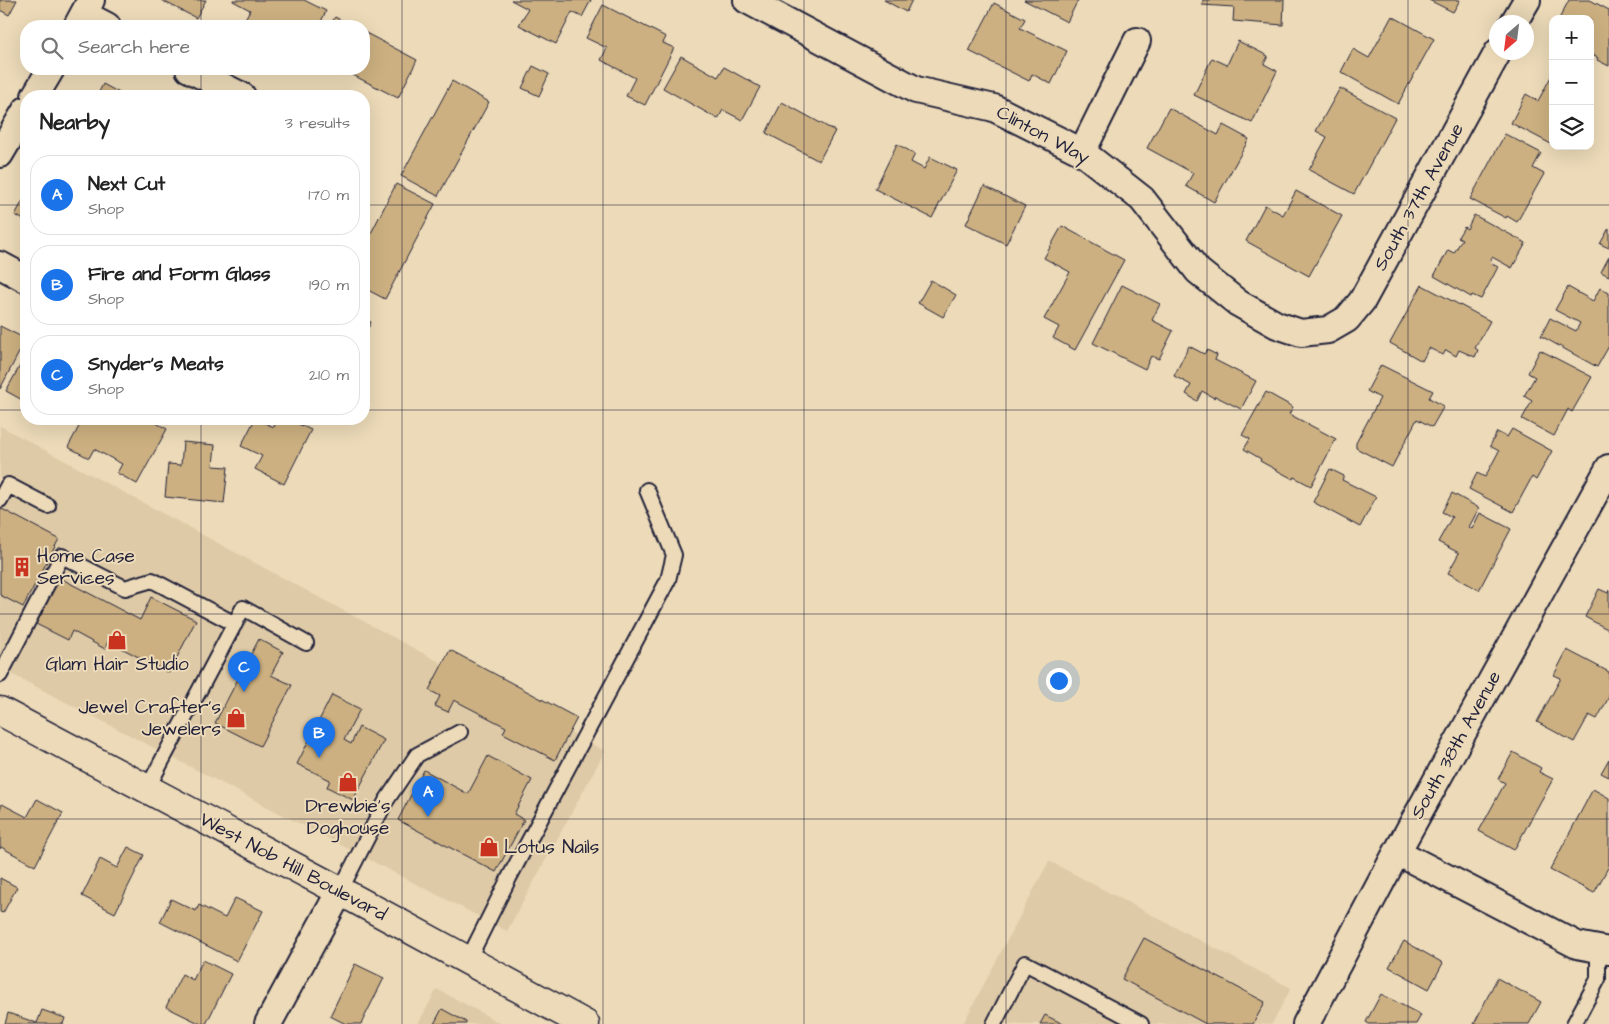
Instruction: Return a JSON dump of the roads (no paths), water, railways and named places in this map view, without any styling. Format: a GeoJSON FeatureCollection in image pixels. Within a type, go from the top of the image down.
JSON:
{"type":"FeatureCollection","features":[{"type":"Feature","properties":{"kind":"main road","name":"West Nob Hill Boulevard"},"geometry":{"type":"LineString","coordinates":[[0,711],[340,891],[585,1024]]}},
{"type":"Feature","properties":{"kind":"street","name":"Clinton Way"},"geometry":{"type":"LineString","coordinates":[[747,0],[916,90],[994,108],[1082,152],[1142,199],[1198,271],[1238,303],[1277,325],[1301,333],[1328,330]]}},
{"type":"Feature","properties":{"kind":"street"},"geometry":{"type":"LineString","coordinates":[[1518,15],[1527,0]]}},
{"type":"Feature","properties":{"kind":"street"},"geometry":{"type":"LineString","coordinates":[[84,13],[96,20]]}},
{"type":"Feature","properties":{"kind":"street"},"geometry":{"type":"LineString","coordinates":[[1082,152],[1137,41]]}},
{"type":"Feature","properties":{"kind":"street","name":"South 37th Avenue"},"geometry":{"type":"LineString","coordinates":[[1328,330],[1347,319],[1362,301],[1494,60]]}},
{"type":"Feature","properties":{"kind":"street"},"geometry":{"type":"LineString","coordinates":[[39,90],[47,75]]}},
{"type":"Feature","properties":{"kind":"street"},"geometry":{"type":"LineString","coordinates":[[201,75],[230,90]]}},
{"type":"Feature","properties":{"kind":"street"},"geometry":{"type":"LineString","coordinates":[[0,154],[20,120]]}},
{"type":"Feature","properties":{"kind":"street"},"geometry":{"type":"LineString","coordinates":[[0,265],[20,276]]}},
{"type":"Feature","properties":{"kind":"street","name":"South 38th Avenue"},"geometry":{"type":"LineString","coordinates":[[1306,1024],[1397,852],[1609,468]]}},
{"type":"Feature","properties":{"kind":"street"},"geometry":{"type":"LineString","coordinates":[[1397,852],[1577,945],[1603,950]]}},
{"type":"Feature","properties":{"kind":"street"},"geometry":{"type":"LineString","coordinates":[[268,1024],[340,891]]}},
{"type":"Feature","properties":{"kind":"lane"},"geometry":{"type":"LineString","coordinates":[[0,500],[8,485],[48,506]]}},
{"type":"Feature","properties":{"kind":"lane"},"geometry":{"type":"LineString","coordinates":[[468,960],[509,878],[668,580],[674,555],[647,490]]}},
{"type":"Feature","properties":{"kind":"lane"},"geometry":{"type":"LineString","coordinates":[[0,675],[62,556],[125,588],[152,580],[234,624]]}},
{"type":"Feature","properties":{"kind":"lane"},"geometry":{"type":"LineString","coordinates":[[147,789],[243,608],[306,643]]}},
{"type":"Feature","properties":{"kind":"lane"},"geometry":{"type":"LineString","coordinates":[[340,891],[386,801],[417,755],[460,732]]}},
{"type":"Feature","properties":{"kind":"lane"},"geometry":{"type":"LineString","coordinates":[[1574,1024],[1598,979],[1603,950]]}},
{"type":"Feature","properties":{"kind":"lane"},"geometry":{"type":"LineString","coordinates":[[994,1024],[1025,963],[1141,1024]]}},
{"type":"Feature","properties":{"kind":"place","name":"Home Case Services"},"geometry":{"type":"Point","coordinates":[22,567]}},
{"type":"Feature","properties":{"kind":"place","name":"Glam Hair Studio"},"geometry":{"type":"Point","coordinates":[117,640]}},
{"type":"Feature","properties":{"kind":"place","name":"Snyder's Meats"},"geometry":{"type":"Point","coordinates":[244,692]}},
{"type":"Feature","properties":{"kind":"place","name":"Jewel Crafter's Jewelers"},"geometry":{"type":"Point","coordinates":[236,718]}},
{"type":"Feature","properties":{"kind":"place","name":"Fire and Form Glass"},"geometry":{"type":"Point","coordinates":[319,758]}},
{"type":"Feature","properties":{"kind":"place","name":"Drewbie's Doghouse"},"geometry":{"type":"Point","coordinates":[348,782]}},
{"type":"Feature","properties":{"kind":"place","name":"Next Cut"},"geometry":{"type":"Point","coordinates":[428,817]}},
{"type":"Feature","properties":{"kind":"place","name":"Lotus Nails"},"geometry":{"type":"Point","coordinates":[489,847]}}]}
